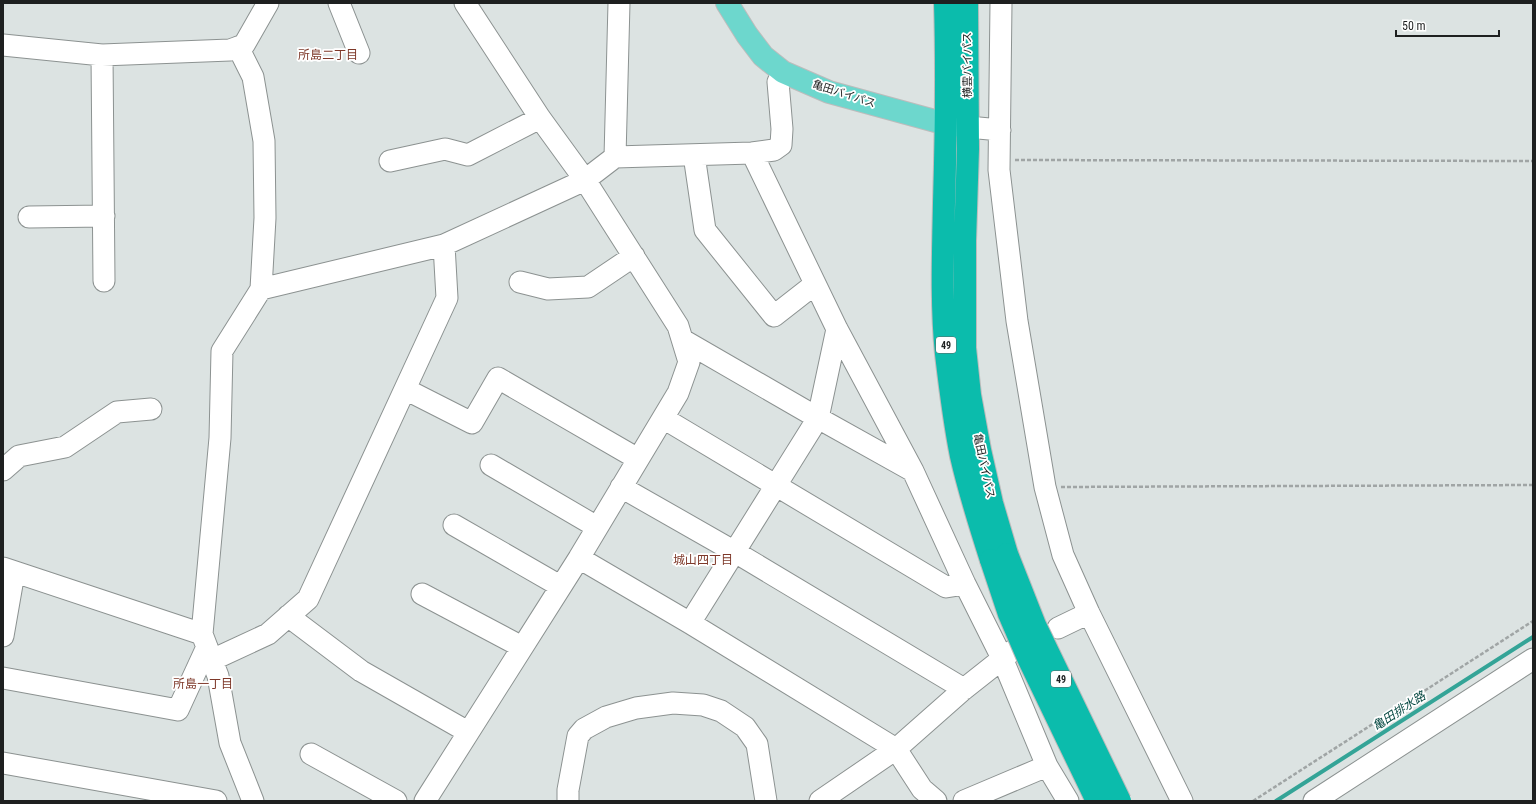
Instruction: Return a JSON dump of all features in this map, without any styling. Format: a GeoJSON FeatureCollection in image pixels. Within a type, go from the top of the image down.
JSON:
{"type":"FeatureCollection","features":[{"type":"Feature","properties":{"kind":"highway","name":"横雲バイパス"},"geometry":{"type":"LineString","coordinates":[[944,3],[946,124]]}},
{"type":"Feature","properties":{"kind":"highway","name":"横雲バイパス"},"geometry":{"type":"LineString","coordinates":[[967,3],[968,127]]}},
{"type":"Feature","properties":{"kind":"highway","name":"亀田バイパス"},"geometry":{"type":"LineString","coordinates":[[946,124],[944,300],[948,366],[961,456],[976,513],[1035,624],[1120,801]]}},
{"type":"Feature","properties":{"kind":"highway","name":"亀田バイパス"},"geometry":{"type":"LineString","coordinates":[[968,127],[965,241],[965,348],[970,395],[992,503],[999,557],[1009,614],[1097,801]]}},
{"type":"Feature","properties":{"kind":"main road","name":"亀田バイパス"},"geometry":{"type":"LineString","coordinates":[[727,3],[747,35],[763,56],[783,72],[829,92],[946,124],[968,127]]}},
{"type":"Feature","properties":{"kind":"street"},"geometry":{"type":"LineString","coordinates":[[339,3],[359,53]]}},
{"type":"Feature","properties":{"kind":"street"},"geometry":{"type":"LineString","coordinates":[[425,801],[598,527],[678,393],[689,362],[678,326],[585,180],[540,118],[465,3]]}},
{"type":"Feature","properties":{"kind":"street"},"geometry":{"type":"LineString","coordinates":[[615,157],[619,3]]}},
{"type":"Feature","properties":{"kind":"street"},"geometry":{"type":"LineString","coordinates":[[1001,3],[999,170],[1016,321],[1044,487],[1064,555],[1089,613],[1182,801]]}},
{"type":"Feature","properties":{"kind":"street"},"geometry":{"type":"LineString","coordinates":[[3,45],[102,55],[230,50],[244,45],[272,4]]}},
{"type":"Feature","properties":{"kind":"street"},"geometry":{"type":"LineString","coordinates":[[3,678],[178,710],[207,647],[220,438],[222,351],[261,289],[265,218],[264,141],[253,77],[238,47]]}},
{"type":"Feature","properties":{"kind":"street"},"geometry":{"type":"LineString","coordinates":[[102,55],[104,281]]}},
{"type":"Feature","properties":{"kind":"street"},"geometry":{"type":"LineString","coordinates":[[261,289],[444,245],[585,180],[615,157],[774,150],[781,145],[782,129],[778,82],[783,72]]}},
{"type":"Feature","properties":{"kind":"street"},"geometry":{"type":"LineString","coordinates":[[390,162],[445,149],[468,155],[540,118]]}},
{"type":"Feature","properties":{"kind":"street"},"geometry":{"type":"LineString","coordinates":[[968,127],[1000,130]]}},
{"type":"Feature","properties":{"kind":"street"},"geometry":{"type":"LineString","coordinates":[[752,152],[837,329],[913,471],[965,584],[1007,655],[1046,766],[1054,801]]}},
{"type":"Feature","properties":{"kind":"street"},"geometry":{"type":"LineString","coordinates":[[694,154],[705,230],[774,316],[815,284]]}},
{"type":"Feature","properties":{"kind":"street"},"geometry":{"type":"LineString","coordinates":[[29,217],[104,216]]}},
{"type":"Feature","properties":{"kind":"street"},"geometry":{"type":"LineString","coordinates":[[3,636],[8,570],[207,647],[268,634],[308,599],[448,298],[444,245]]}},
{"type":"Feature","properties":{"kind":"street"},"geometry":{"type":"LineString","coordinates":[[520,282],[548,289],[588,287],[634,256]]}},
{"type":"Feature","properties":{"kind":"street"},"geometry":{"type":"LineString","coordinates":[[690,624],[818,418],[837,329]]}},
{"type":"Feature","properties":{"kind":"street"},"geometry":{"type":"LineString","coordinates":[[683,340],[913,471]]}},
{"type":"Feature","properties":{"kind":"street"},"geometry":{"type":"LineString","coordinates":[[405,389],[472,423],[498,378],[638,458]]}},
{"type":"Feature","properties":{"kind":"street"},"geometry":{"type":"LineString","coordinates":[[3,470],[19,456],[65,447],[117,412],[151,409]]}},
{"type":"Feature","properties":{"kind":"street"},"geometry":{"type":"LineString","coordinates":[[663,418],[946,587],[965,584]]}},
{"type":"Feature","properties":{"kind":"street"},"geometry":{"type":"LineString","coordinates":[[491,465],[598,527]]}},
{"type":"Feature","properties":{"kind":"street"},"geometry":{"type":"LineString","coordinates":[[621,487],[735,552],[964,690]]}},
{"type":"Feature","properties":{"kind":"street"},"geometry":{"type":"LineString","coordinates":[[454,525],[560,586]]}},
{"type":"Feature","properties":{"kind":"street"},"geometry":{"type":"LineString","coordinates":[[579,558],[896,749],[922,789],[936,801]]}},
{"type":"Feature","properties":{"kind":"street"},"geometry":{"type":"LineString","coordinates":[[422,594],[522,646]]}},
{"type":"Feature","properties":{"kind":"street"},"geometry":{"type":"LineString","coordinates":[[1058,628],[1089,613]]}},
{"type":"Feature","properties":{"kind":"street"},"geometry":{"type":"LineString","coordinates":[[288,616],[361,671],[468,732]]}},
{"type":"Feature","properties":{"kind":"street"},"geometry":{"type":"LineString","coordinates":[[207,647],[218,676],[230,743],[253,801]]}},
{"type":"Feature","properties":{"kind":"street"},"geometry":{"type":"LineString","coordinates":[[820,801],[896,749],[1007,655]]}},
{"type":"Feature","properties":{"kind":"street"},"geometry":{"type":"LineString","coordinates":[[1314,801],[1533,659]]}},
{"type":"Feature","properties":{"kind":"street"},"geometry":{"type":"LineString","coordinates":[[568,801],[568,790],[578,736],[584,729],[606,717],[636,708],[673,703],[703,704],[721,711],[745,727],[757,744],[766,801]]}},
{"type":"Feature","properties":{"kind":"street"},"geometry":{"type":"LineString","coordinates":[[311,754],[396,801]]}},
{"type":"Feature","properties":{"kind":"street"},"geometry":{"type":"LineString","coordinates":[[3,763],[216,801]]}},
{"type":"Feature","properties":{"kind":"street"},"geometry":{"type":"LineString","coordinates":[[964,801],[1046,766]]}},
{"type":"Feature","properties":{"kind":"street"},"geometry":{"type":"LineString","coordinates":[[1046,766],[1068,801]]}},
{"type":"Feature","properties":{"kind":"path"},"geometry":{"type":"LineString","coordinates":[[999,170],[1015,159],[1533,161]]}},
{"type":"Feature","properties":{"kind":"path"},"geometry":{"type":"LineString","coordinates":[[1044,487],[1533,485]]}},
{"type":"Feature","properties":{"kind":"path"},"geometry":{"type":"LineString","coordinates":[[1253,801],[1533,621]]}},
{"type":"Feature","properties":{"kind":"waterway","name":"亀田排水路"},"geometry":{"type":"LineString","coordinates":[[1276,801],[1533,637]]}},
{"type":"Feature","properties":{"kind":"district","name":"所島二丁目"},"geometry":{"type":"Point","coordinates":[328,55]}},
{"type":"Feature","properties":{"kind":"district","name":"城山四丁目"},"geometry":{"type":"Point","coordinates":[703,560]}},
{"type":"Feature","properties":{"kind":"district","name":"所島一丁目"},"geometry":{"type":"Point","coordinates":[203,684]}}]}
